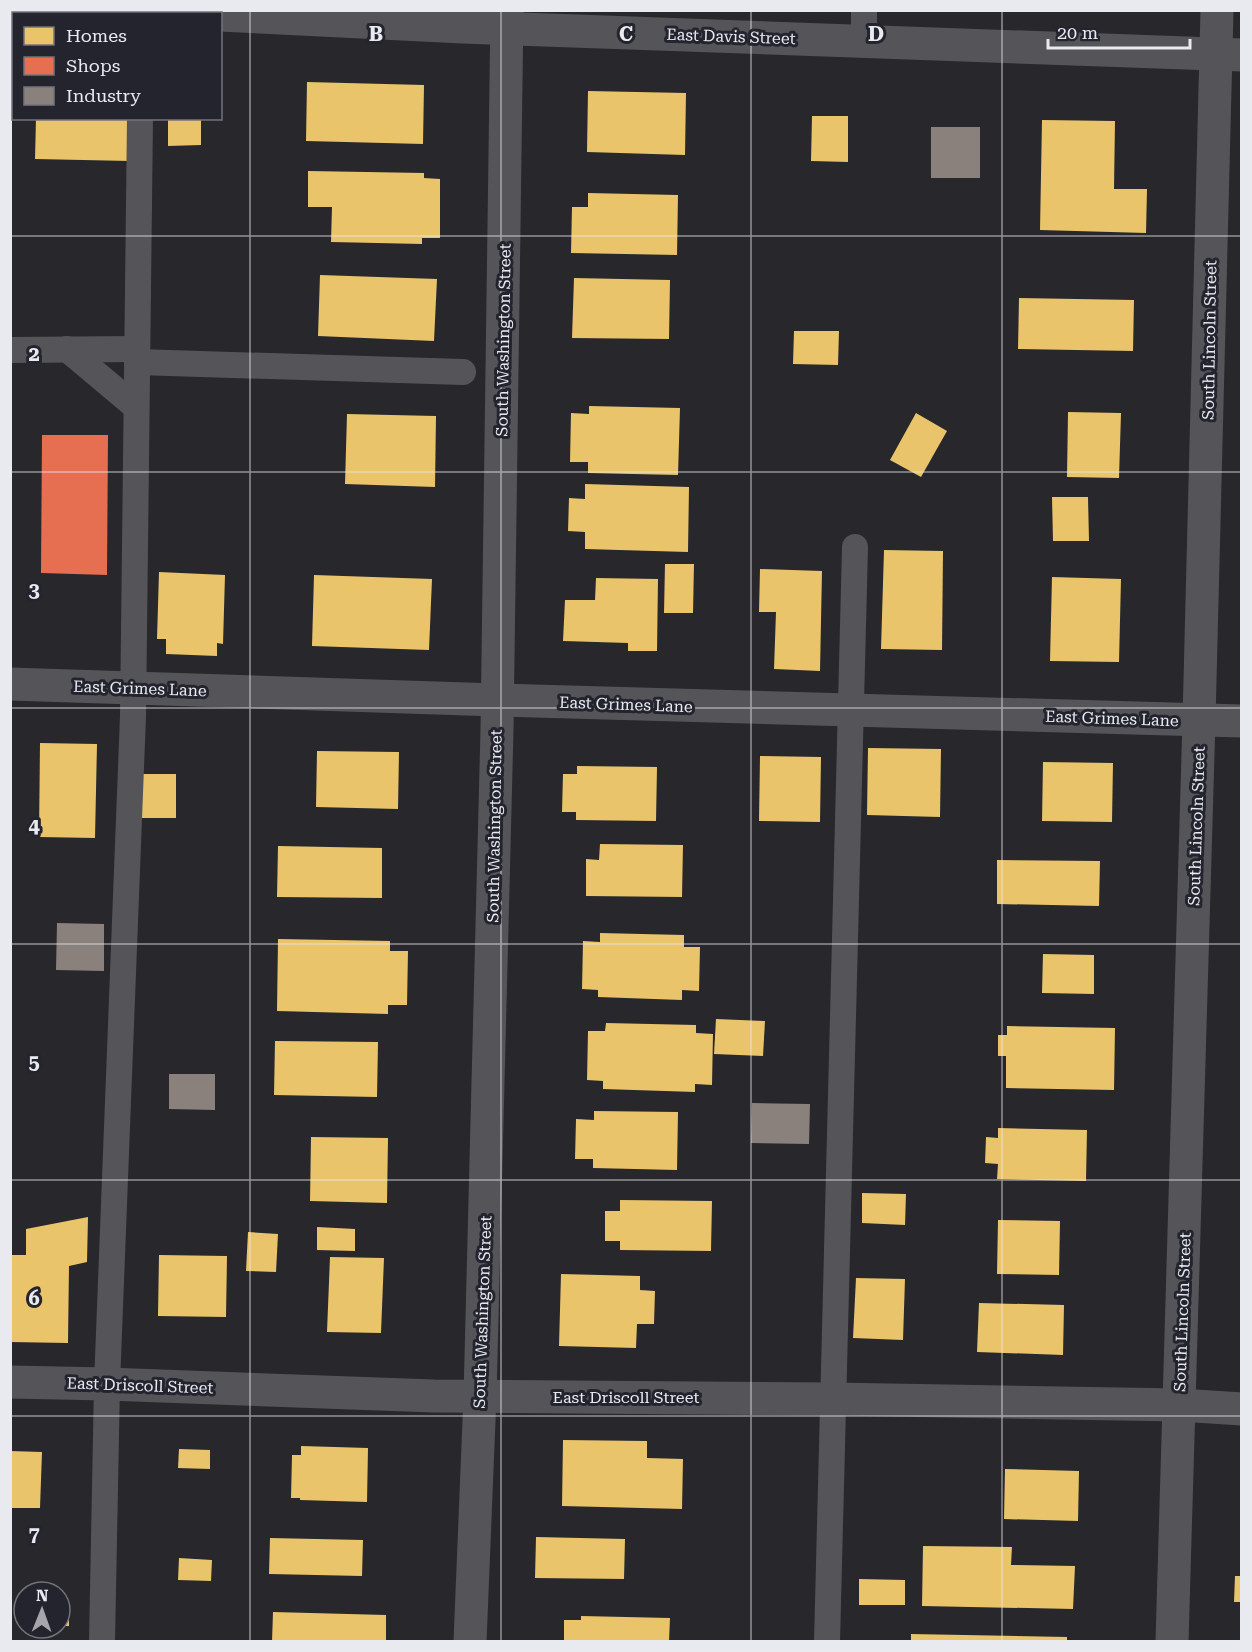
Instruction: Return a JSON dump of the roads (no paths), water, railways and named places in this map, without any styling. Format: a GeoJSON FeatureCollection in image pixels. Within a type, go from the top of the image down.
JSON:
{"type":"FeatureCollection","features":[{"type":"Feature","properties":{"kind":"street"},"geometry":{"type":"LineString","coordinates":[[102,10],[141,12]]}},
{"type":"Feature","properties":{"kind":"street","name":"South Lincoln Street"},"geometry":{"type":"LineString","coordinates":[[1172,1641],[1199,720],[1229,55],[1217,10]]}},
{"type":"Feature","properties":{"kind":"street","name":"East Davis Street"},"geometry":{"type":"LineString","coordinates":[[222,15],[864,26],[1229,55]]}},
{"type":"Feature","properties":{"kind":"street","name":"South Washington Street"},"geometry":{"type":"LineString","coordinates":[[470,1641],[480,1396],[497,700],[507,20]]}},
{"type":"Feature","properties":{"kind":"street","name":"East Grimes Lane"},"geometry":{"type":"LineString","coordinates":[[10,684],[1242,721]]}},
{"type":"Feature","properties":{"kind":"street","name":"East Driscoll Street"},"geometry":{"type":"LineString","coordinates":[[10,1382],[480,1396],[833,1399],[1242,1409]]}},
{"type":"Feature","properties":{"kind":"lane"},"geometry":{"type":"LineString","coordinates":[[102,1641],[108,1384],[133,716],[140,120]]}},
{"type":"Feature","properties":{"kind":"lane"},"geometry":{"type":"LineString","coordinates":[[67,349],[136,407]]}},
{"type":"Feature","properties":{"kind":"lane"},"geometry":{"type":"LineString","coordinates":[[10,350],[67,349],[137,355],[463,372]]}},
{"type":"Feature","properties":{"kind":"lane"},"geometry":{"type":"LineString","coordinates":[[827,1641],[855,548]]}}]}
